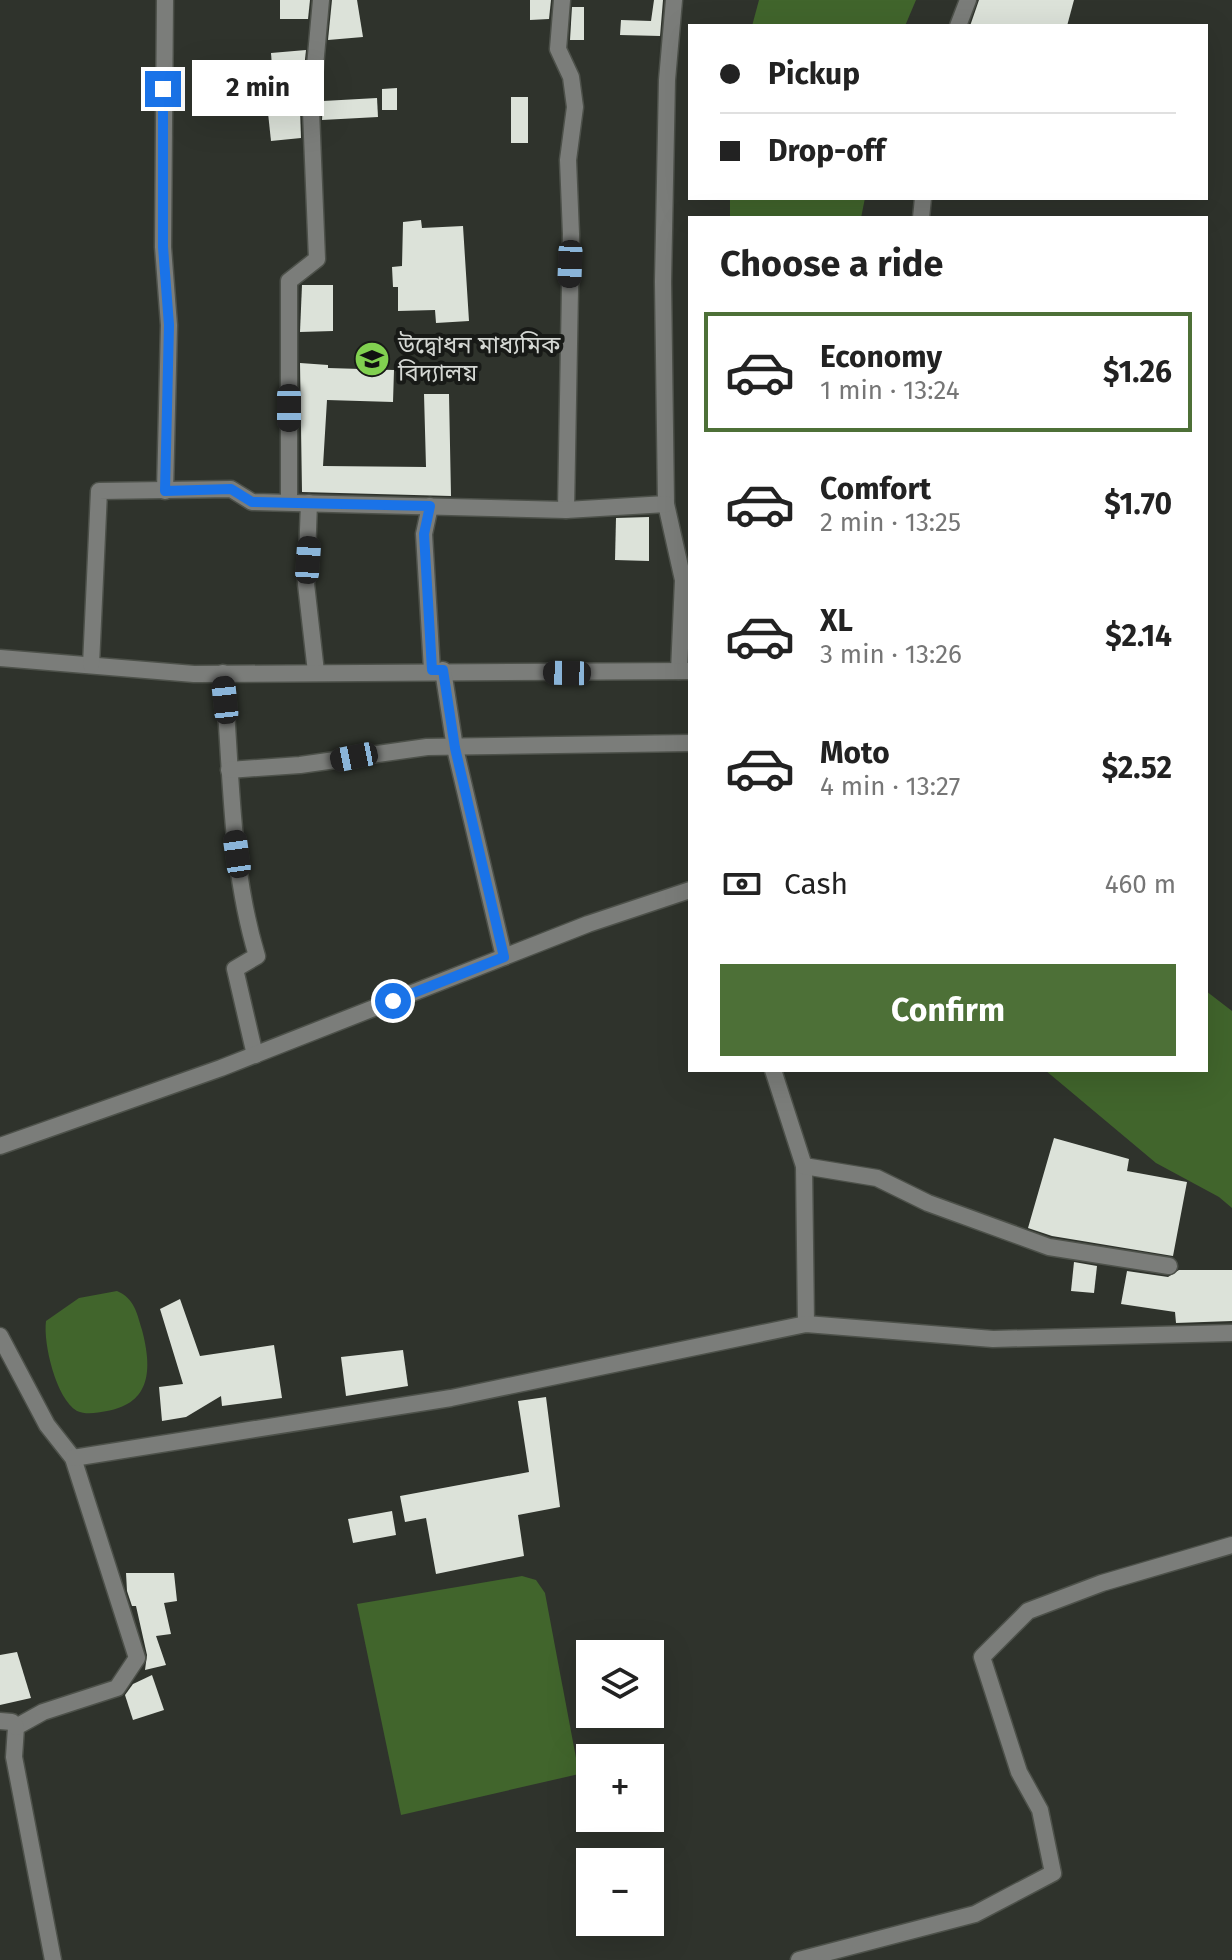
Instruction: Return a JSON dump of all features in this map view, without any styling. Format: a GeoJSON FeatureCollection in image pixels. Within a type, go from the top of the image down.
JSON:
{"type":"FeatureCollection","features":[{"type":"Feature","properties":{"kind":"street"},"geometry":{"type":"LineString","coordinates":[[165,0],[163,247],[169,325],[165,491]]}},
{"type":"Feature","properties":{"kind":"street"},"geometry":{"type":"LineString","coordinates":[[289,502],[289,281],[317,259],[311,111],[321,0]]}},
{"type":"Feature","properties":{"kind":"street"},"geometry":{"type":"LineString","coordinates":[[562,0],[558,49],[571,77],[575,107],[568,160],[571,234],[566,510]]}},
{"type":"Feature","properties":{"kind":"street"},"geometry":{"type":"LineString","coordinates":[[0,658],[194,674],[437,670],[684,671],[683,580],[666,504],[663,282],[667,80],[674,0]]}},
{"type":"Feature","properties":{"kind":"street"},"geometry":{"type":"LineString","coordinates":[[959,24],[968,0]]}},
{"type":"Feature","properties":{"kind":"street"},"geometry":{"type":"LineString","coordinates":[[91,665],[99,491],[231,489],[252,502],[566,510],[666,504]]}},
{"type":"Feature","properties":{"kind":"street"},"geometry":{"type":"LineString","coordinates":[[309,503],[306,584],[316,672]]}},
{"type":"Feature","properties":{"kind":"street"},"geometry":{"type":"LineString","coordinates":[[430,506],[424,534],[437,670],[504,957]]}},
{"type":"Feature","properties":{"kind":"street"},"geometry":{"type":"LineString","coordinates":[[223,673],[238,860],[257,956],[235,969],[255,1055]]}},
{"type":"Feature","properties":{"kind":"street"},"geometry":{"type":"LineString","coordinates":[[229,770],[312,763],[414,748],[688,743]]}},
{"type":"Feature","properties":{"kind":"street"},"geometry":{"type":"LineString","coordinates":[[0,1146],[255,1055],[504,957],[688,891]]}},
{"type":"Feature","properties":{"kind":"street"},"geometry":{"type":"LineString","coordinates":[[774,1072],[804,1166],[806,1324]]}},
{"type":"Feature","properties":{"kind":"street"},"geometry":{"type":"LineString","coordinates":[[804,1166],[877,1178],[928,1203],[1049,1247],[1169,1266]]}},
{"type":"Feature","properties":{"kind":"street"},"geometry":{"type":"LineString","coordinates":[[73,1458],[451,1398],[806,1324],[993,1339],[1232,1333]]}},
{"type":"Feature","properties":{"kind":"street"},"geometry":{"type":"LineString","coordinates":[[0,1336],[47,1425],[73,1458],[137,1658],[117,1688],[43,1712],[16,1727]]}},
{"type":"Feature","properties":{"kind":"street"},"geometry":{"type":"LineString","coordinates":[[799,1960],[975,1914],[1053,1873],[1040,1810],[1019,1772],[982,1657],[1028,1611],[1102,1583],[1232,1545]]}},
{"type":"Feature","properties":{"kind":"street"},"geometry":{"type":"LineString","coordinates":[[0,1721],[12,1722],[16,1727],[14,1757],[53,1960]]}},
{"type":"Feature","properties":{"kind":"shaded area"},"geometry":{"type":"Polygon","coordinates":[[[759,0],[916,0],[906,24],[753,24],[759,0]]]}},
{"type":"Feature","properties":{"kind":"shaded area"},"geometry":{"type":"Polygon","coordinates":[[[730,200],[865,200],[861,216],[730,216],[730,200]]]}},
{"type":"Feature","properties":{"kind":"shaded area"},"geometry":{"type":"Polygon","coordinates":[[[1208,993],[1232,1011],[1232,1208],[1219,1197],[1156,1163],[1047,1072],[1208,1072],[1208,993]]]}},
{"type":"Feature","properties":{"kind":"shaded area"},"geometry":{"type":"Polygon","coordinates":[[[117,1291],[131,1302],[138,1318],[147,1358],[145,1382],[133,1400],[122,1407],[95,1413],[80,1412],[63,1395],[52,1370],[46,1321],[79,1298],[117,1291]]]}},
{"type":"Feature","properties":{"kind":"shaded area"},"geometry":{"type":"Polygon","coordinates":[[[522,1576],[536,1580],[545,1593],[576,1758],[576,1775],[401,1815],[357,1604],[522,1576]]]}},
{"type":"Feature","properties":{"kind":"building"},"geometry":{"type":"Polygon","coordinates":[[[280,0],[310,0],[308,19],[280,19],[280,0]]]}},
{"type":"Feature","properties":{"kind":"building"},"geometry":{"type":"Polygon","coordinates":[[[332,0],[357,0],[363,37],[328,40],[332,0]]]}},
{"type":"Feature","properties":{"kind":"building"},"geometry":{"type":"Polygon","coordinates":[[[530,0],[551,0],[549,19],[530,20],[530,0]]]}},
{"type":"Feature","properties":{"kind":"building"},"geometry":{"type":"Polygon","coordinates":[[[654,0],[663,0],[660,36],[620,35],[621,20],[651,21],[654,0]]]}},
{"type":"Feature","properties":{"kind":"building"},"geometry":{"type":"Polygon","coordinates":[[[979,0],[1074,0],[1068,24],[971,24],[979,0]]]}},
{"type":"Feature","properties":{"kind":"building"},"geometry":{"type":"Polygon","coordinates":[[[572,7],[584,7],[584,40],[570,40],[572,7]]]}},
{"type":"Feature","properties":{"kind":"building"},"geometry":{"type":"Polygon","coordinates":[[[306,50],[303,78],[273,80],[271,53],[306,50]]]}},
{"type":"Feature","properties":{"kind":"building"},"geometry":{"type":"Polygon","coordinates":[[[397,88],[397,110],[382,110],[382,89],[397,88]]]}},
{"type":"Feature","properties":{"kind":"building"},"geometry":{"type":"Polygon","coordinates":[[[511,97],[528,97],[528,143],[511,143],[511,97]]]}},
{"type":"Feature","properties":{"kind":"building"},"geometry":{"type":"Polygon","coordinates":[[[377,98],[378,117],[322,120],[323,101],[377,98]]]}},
{"type":"Feature","properties":{"kind":"building"},"geometry":{"type":"Polygon","coordinates":[[[300,110],[301,138],[271,141],[268,113],[300,110]]]}},
{"type":"Feature","properties":{"kind":"building"},"geometry":{"type":"Polygon","coordinates":[[[421,220],[422,228],[463,226],[469,321],[436,323],[435,310],[398,311],[398,287],[393,287],[392,267],[402,266],[403,222],[421,220]]]}},
{"type":"Feature","properties":{"kind":"building"},"geometry":{"type":"Polygon","coordinates":[[[302,285],[333,285],[333,331],[300,332],[302,285]]]}},
{"type":"Feature","properties":{"kind":"building"},"geometry":{"type":"Polygon","coordinates":[[[300,363],[328,365],[328,368],[394,370],[393,402],[327,400],[323,466],[426,467],[424,394],[449,394],[451,496],[302,492],[300,363]]]}},
{"type":"Feature","properties":{"kind":"building"},"geometry":{"type":"Polygon","coordinates":[[[649,517],[649,561],[615,560],[616,518],[649,517]]]}},
{"type":"Feature","properties":{"kind":"building"},"geometry":{"type":"Polygon","coordinates":[[[1054,1138],[1129,1159],[1127,1171],[1187,1182],[1173,1256],[1052,1236],[1028,1228],[1054,1138]]]}},
{"type":"Feature","properties":{"kind":"building"},"geometry":{"type":"Polygon","coordinates":[[[1074,1262],[1097,1266],[1094,1293],[1071,1291],[1074,1262]]]}},
{"type":"Feature","properties":{"kind":"building"},"geometry":{"type":"Polygon","coordinates":[[[1179,1270],[1232,1270],[1232,1321],[1176,1323],[1175,1312],[1121,1304],[1127,1271],[1168,1277],[1179,1270]]]}},
{"type":"Feature","properties":{"kind":"building"},"geometry":{"type":"Polygon","coordinates":[[[180,1299],[200,1356],[274,1345],[282,1398],[222,1406],[221,1396],[186,1417],[162,1421],[159,1387],[183,1384],[160,1309],[180,1299]]]}},
{"type":"Feature","properties":{"kind":"building"},"geometry":{"type":"Polygon","coordinates":[[[403,1350],[408,1386],[346,1396],[341,1357],[403,1350]]]}},
{"type":"Feature","properties":{"kind":"building"},"geometry":{"type":"Polygon","coordinates":[[[546,1397],[560,1507],[518,1515],[524,1556],[436,1574],[426,1518],[405,1522],[400,1496],[529,1472],[518,1401],[546,1397]]]}},
{"type":"Feature","properties":{"kind":"building"},"geometry":{"type":"Polygon","coordinates":[[[392,1511],[396,1535],[353,1543],[348,1519],[392,1511]]]}},
{"type":"Feature","properties":{"kind":"building"},"geometry":{"type":"Polygon","coordinates":[[[126,1573],[174,1573],[177,1601],[164,1603],[171,1634],[156,1636],[166,1665],[145,1670],[147,1655],[136,1606],[132,1606],[127,1591],[126,1573]]]}},
{"type":"Feature","properties":{"kind":"building"},"geometry":{"type":"Polygon","coordinates":[[[17,1652],[31,1698],[0,1705],[0,1655],[17,1652]]]}},
{"type":"Feature","properties":{"kind":"building"},"geometry":{"type":"Polygon","coordinates":[[[152,1675],[164,1710],[133,1720],[125,1695],[133,1684],[152,1675]]]}},
{"type":"Feature","properties":{"kind":"place","name":"উদ্বোধন মাধ্যমিক বিদ্যালয়"},"geometry":{"type":"Point","coordinates":[372,359]}},
{"type":"Feature","properties":{"kind":"route"},"geometry":{"type":"LineString","coordinates":[[163,89],[163,247],[169,325],[165,491],[231,489],[252,502],[430,506],[424,534],[432,670],[443,670],[455,748],[504,957],[393,1001]]}}]}
